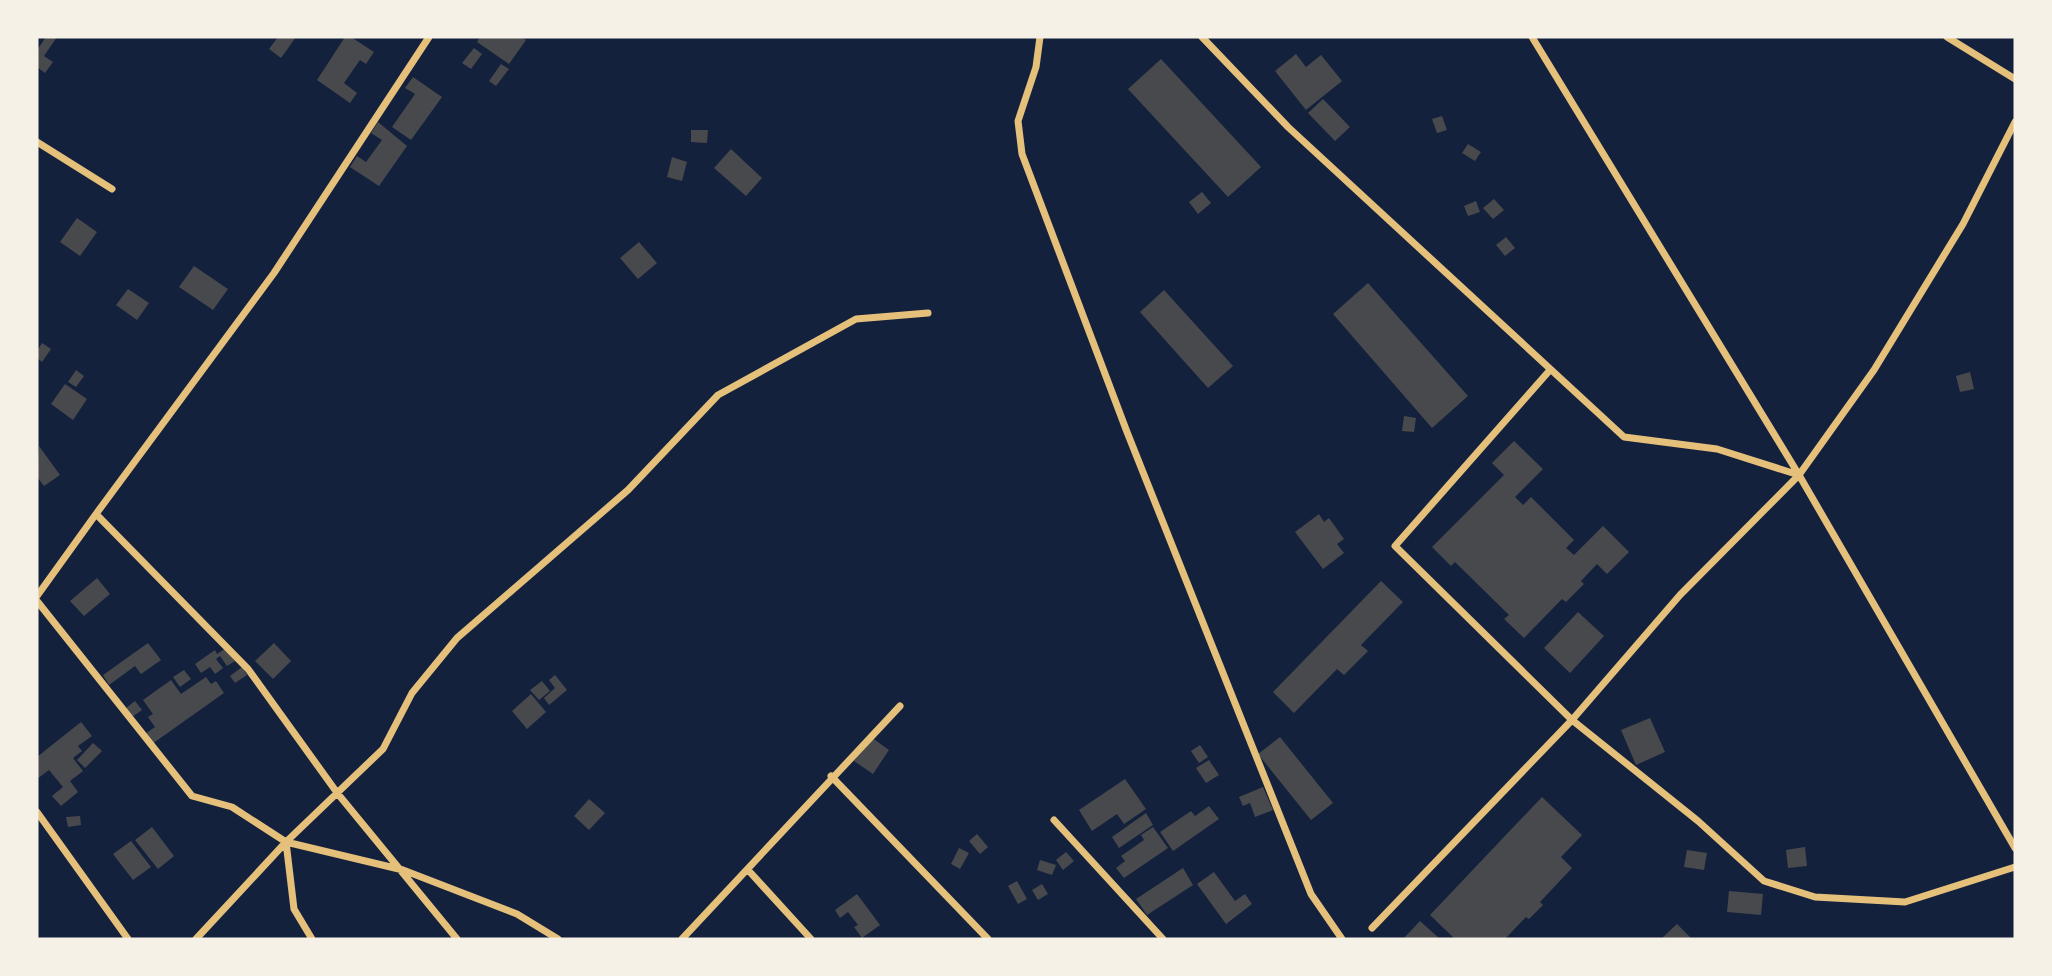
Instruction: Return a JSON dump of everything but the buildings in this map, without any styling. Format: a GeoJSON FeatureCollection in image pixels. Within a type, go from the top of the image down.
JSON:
{"type":"FeatureCollection","features":[{"type":"Feature","properties":{"kind":"street"},"geometry":{"type":"LineString","coordinates":[[429,37],[274,272],[96,514],[37,599],[192,796],[232,807],[286,842],[403,870],[517,914],[558,939]]}},
{"type":"Feature","properties":{"kind":"street"},"geometry":{"type":"LineString","coordinates":[[1040,37],[1037,67],[1018,121],[1022,154],[1127,432],[1306,881],[1342,939]]}},
{"type":"Feature","properties":{"kind":"street"},"geometry":{"type":"LineString","coordinates":[[1202,37],[1288,127],[1624,437],[1717,449],[1799,475]]}},
{"type":"Feature","properties":{"kind":"street"},"geometry":{"type":"LineString","coordinates":[[1532,37],[1663,246],[2015,848]]}},
{"type":"Feature","properties":{"kind":"street"},"geometry":{"type":"LineString","coordinates":[[1947,37],[2015,79]]}},
{"type":"Feature","properties":{"kind":"street"},"geometry":{"type":"LineString","coordinates":[[1372,928],[1572,720],[1680,596],[1799,475],[1874,370],[1964,224],[2015,122]]}},
{"type":"Feature","properties":{"kind":"street"},"geometry":{"type":"LineString","coordinates":[[37,142],[112,189]]}},
{"type":"Feature","properties":{"kind":"street"},"geometry":{"type":"LineString","coordinates":[[196,939],[286,842],[383,749],[412,692],[457,638],[628,490],[718,395],[856,319],[928,313]]}},
{"type":"Feature","properties":{"kind":"street"},"geometry":{"type":"LineString","coordinates":[[1550,370],[1395,546],[1572,720],[1698,821],[1764,881],[1815,897],[1905,902],[2015,867]]}},
{"type":"Feature","properties":{"kind":"street"},"geometry":{"type":"LineString","coordinates":[[96,514],[248,668],[338,794],[457,939]]}},
{"type":"Feature","properties":{"kind":"street"},"geometry":{"type":"LineString","coordinates":[[682,939],[749,870],[831,776],[900,706]]}},
{"type":"Feature","properties":{"kind":"street"},"geometry":{"type":"LineString","coordinates":[[831,776],[988,939]]}},
{"type":"Feature","properties":{"kind":"street"},"geometry":{"type":"LineString","coordinates":[[37,812],[128,939]]}},
{"type":"Feature","properties":{"kind":"street"},"geometry":{"type":"LineString","coordinates":[[1054,820],[1163,939]]}},
{"type":"Feature","properties":{"kind":"street"},"geometry":{"type":"LineString","coordinates":[[286,842],[294,909],[312,939]]}},
{"type":"Feature","properties":{"kind":"street"},"geometry":{"type":"LineString","coordinates":[[749,870],[811,939]]}}]}
